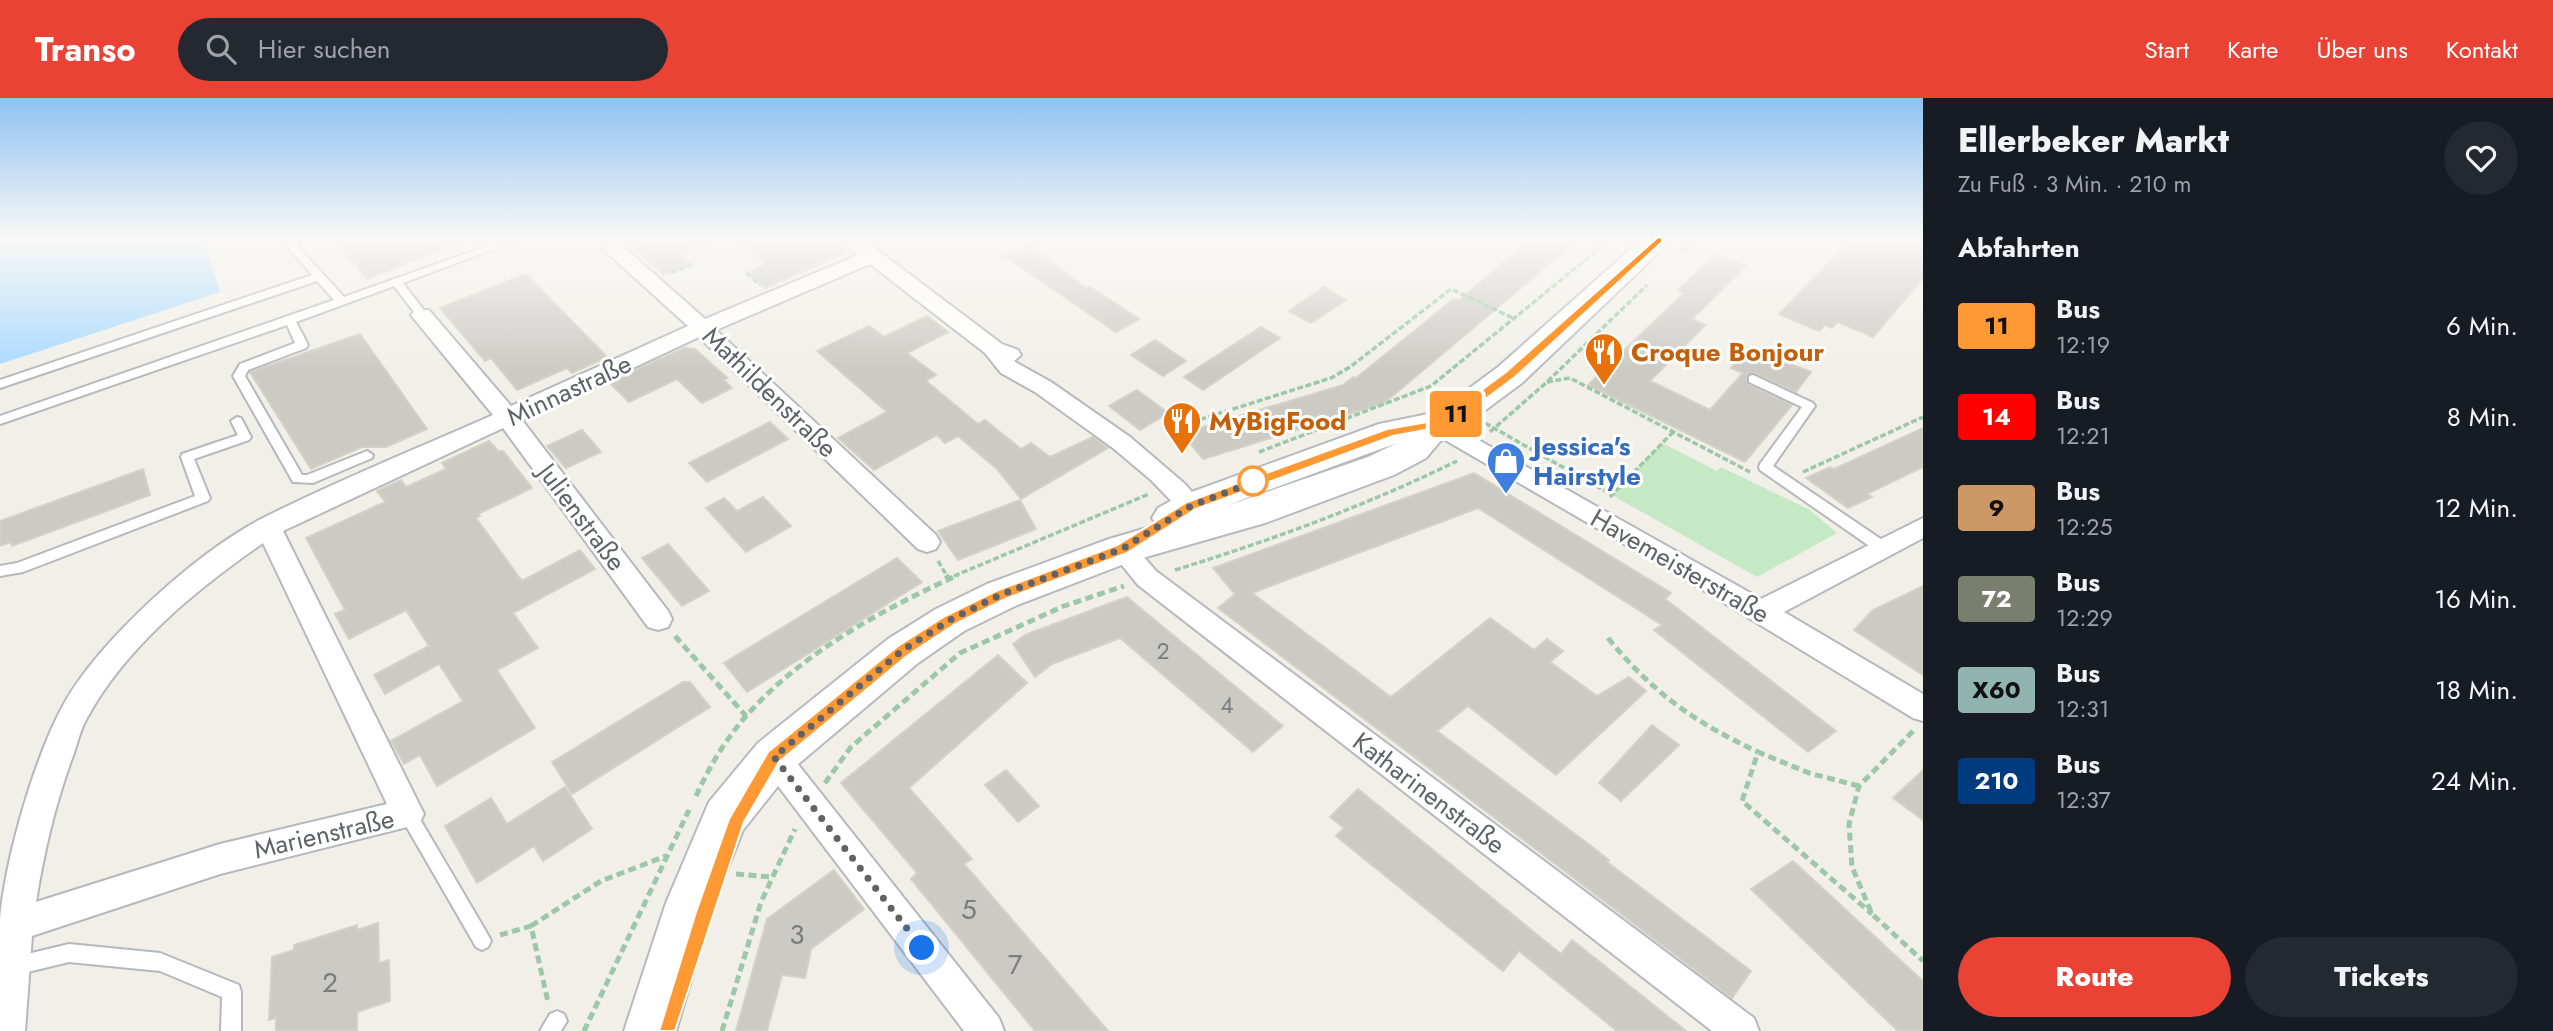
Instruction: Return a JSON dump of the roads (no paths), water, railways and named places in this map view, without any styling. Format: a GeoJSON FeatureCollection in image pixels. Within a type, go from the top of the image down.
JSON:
{"type":"FeatureCollection","features":[{"type":"Feature","properties":{"kind":"main road"},"geometry":{"type":"LineString","coordinates":[[650,1031],[690,903],[725,817],[774,757],[903,650],[950,620],[1000,595],[1122,549],[1252,513],[1381,466],[1413,449],[1450,417],[1510,375],[1610,284]]}},
{"type":"Feature","properties":{"kind":"main road"},"geometry":{"type":"LineString","coordinates":[[1122,549],[1191,506],[1391,432],[1450,417]]}},
{"type":"Feature","properties":{"kind":"main road"},"geometry":{"type":"LineString","coordinates":[[669,1031],[737,819],[774,757]]}},
{"type":"Feature","properties":{"kind":"street","name":"Mathildenstraße"},"geometry":{"type":"LineString","coordinates":[[653,284],[926,542]]}},
{"type":"Feature","properties":{"kind":"street","name":"Minnastraße"},"geometry":{"type":"LineString","coordinates":[[7,1031],[15,925],[36,819],[49,774],[78,706],[121,649],[176,594],[221,558],[268,527],[702,328],[807,284]]}},
{"type":"Feature","properties":{"kind":"street"},"geometry":{"type":"LineString","coordinates":[[908,284],[994,349],[1000,362],[1018,376],[1040,385],[1173,484],[1191,506]]}},
{"type":"Feature","properties":{"kind":"street","name":"Julienstraße"},"geometry":{"type":"LineString","coordinates":[[422,315],[508,418],[659,619]]}},
{"type":"Feature","properties":{"kind":"street","name":"Havemeisterstraße"},"geometry":{"type":"LineString","coordinates":[[1450,417],[1592,514],[1761,612],[1919,719]]}},
{"type":"Feature","properties":{"kind":"street","name":"Marienstraße"},"geometry":{"type":"LineString","coordinates":[[15,925],[220,859],[408,814],[268,527]]}},
{"type":"Feature","properties":{"kind":"street"},"geometry":{"type":"LineString","coordinates":[[1761,612],[1923,527]]}},
{"type":"Feature","properties":{"kind":"street","name":"Katharinenstraße"},"geometry":{"type":"LineString","coordinates":[[1122,549],[1147,578],[1741,1031]]}},
{"type":"Feature","properties":{"kind":"street"},"geometry":{"type":"LineString","coordinates":[[774,757],[986,1031]]}},
{"type":"Feature","properties":{"kind":"lane"},"geometry":{"type":"LineString","coordinates":[[0,384],[298,284]]}},
{"type":"Feature","properties":{"kind":"lane"},"geometry":{"type":"LineString","coordinates":[[324,284],[342,302]]}},
{"type":"Feature","properties":{"kind":"lane"},"geometry":{"type":"LineString","coordinates":[[0,419],[395,284]]}},
{"type":"Feature","properties":{"kind":"lane"},"geometry":{"type":"LineString","coordinates":[[397,284],[422,315]]}},
{"type":"Feature","properties":{"kind":"lane"},"geometry":{"type":"LineString","coordinates":[[290,320],[302,345],[244,367],[239,376],[298,479],[308,480],[367,455]]}},
{"type":"Feature","properties":{"kind":"lane"},"geometry":{"type":"LineString","coordinates":[[1753,379],[1809,406],[1765,467],[1883,548]]}},
{"type":"Feature","properties":{"kind":"lane"},"geometry":{"type":"LineString","coordinates":[[0,571],[18,568],[203,498],[187,457],[245,437],[237,421]]}},
{"type":"Feature","properties":{"kind":"lane"},"geometry":{"type":"LineString","coordinates":[[408,814],[482,941]]}},
{"type":"Feature","properties":{"kind":"lane"},"geometry":{"type":"LineString","coordinates":[[10,967],[69,953],[160,962],[232,992],[231,1031]]}},
{"type":"Feature","properties":{"kind":"water"},"geometry":{"type":"Polygon","coordinates":[[[0,284],[217,284],[220,292],[0,364],[0,284]]]}},
{"type":"Feature","properties":{"kind":"place","name":"Croque Bonjour"},"geometry":{"type":"Point","coordinates":[1604,386]}},
{"type":"Feature","properties":{"kind":"place","name":"MyBigFood"},"geometry":{"type":"Point","coordinates":[1182,455]}},
{"type":"Feature","properties":{"kind":"place","name":"Jessica's Hairstyle"},"geometry":{"type":"Point","coordinates":[1506,495]}}]}
